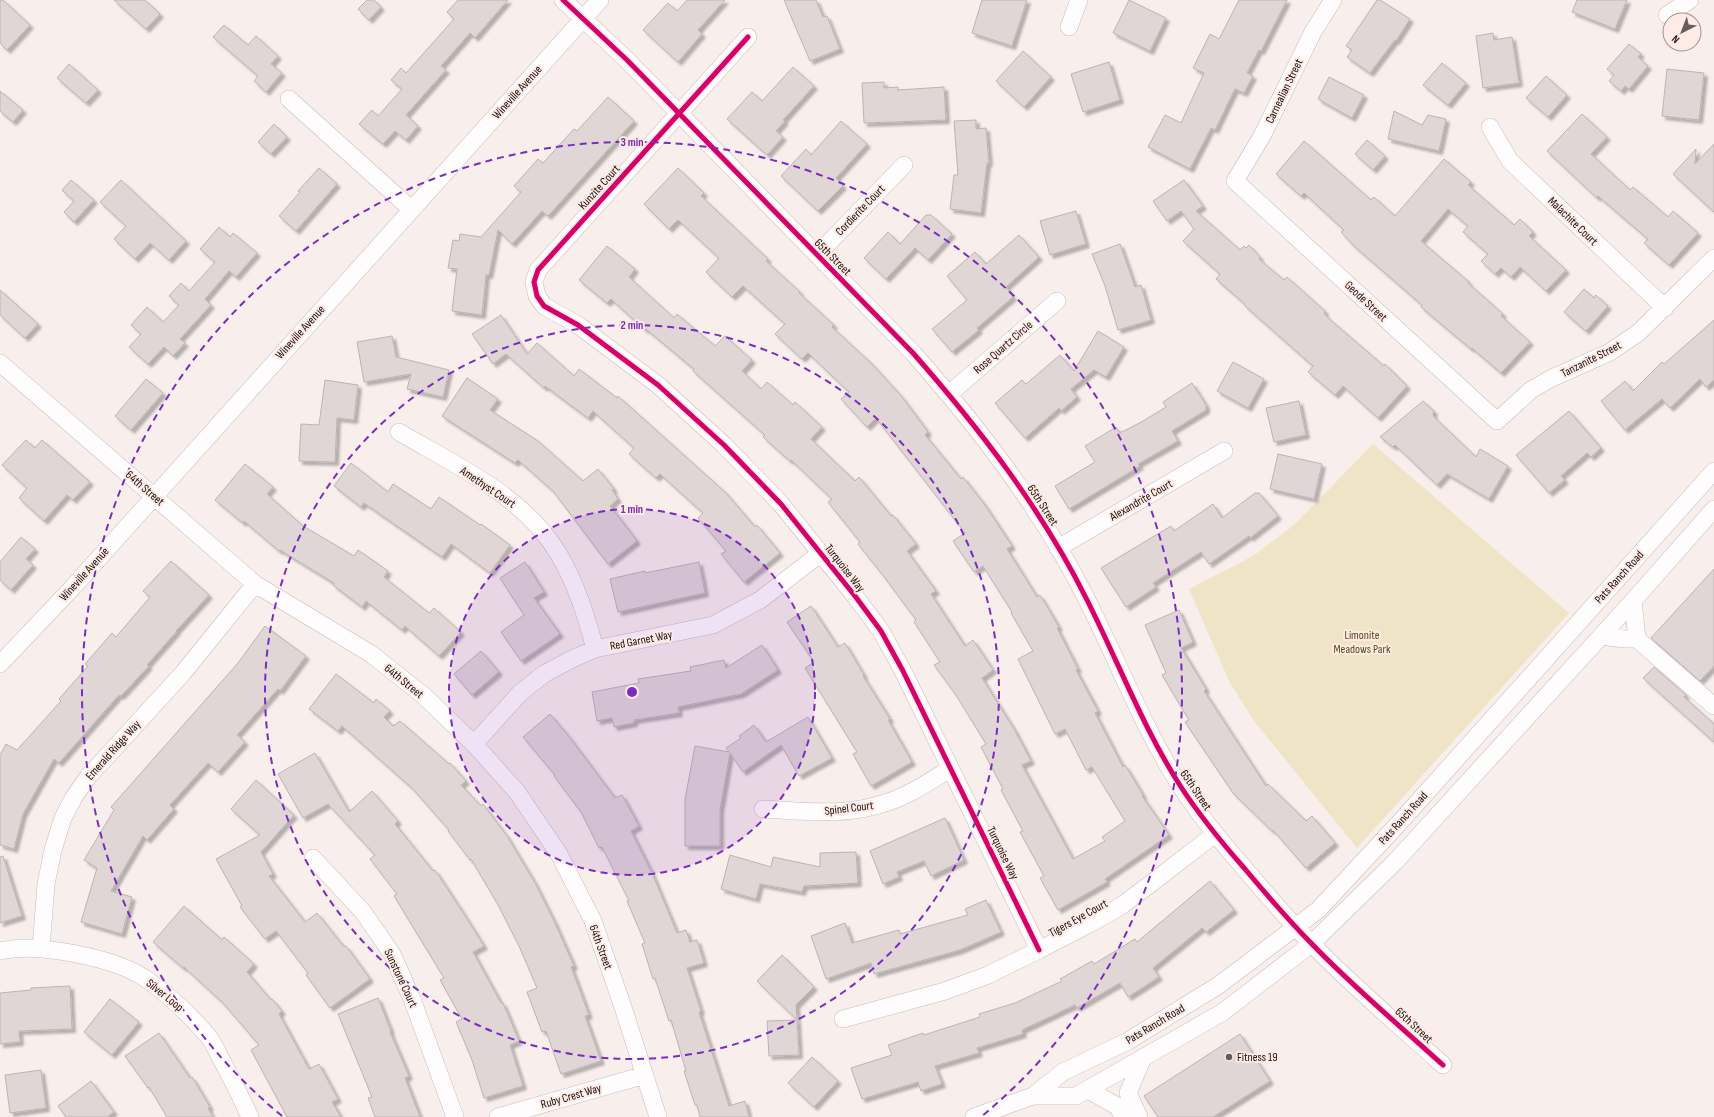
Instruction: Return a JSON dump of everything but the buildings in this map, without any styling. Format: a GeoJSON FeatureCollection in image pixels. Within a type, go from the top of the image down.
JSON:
{"type":"FeatureCollection","features":[{"type":"Feature","properties":{"kind":"street","name":"65th Street"},"geometry":{"type":"LineString","coordinates":[[563,0],[627,60],[913,353],[949,394],[1028,498],[1086,598],[1165,762],[1214,834],[1296,928],[1443,1065]]}},
{"type":"Feature","properties":{"kind":"street","name":"Wineville Avenue"},"geometry":{"type":"LineString","coordinates":[[1,662],[73,587],[600,0]]}},
{"type":"Feature","properties":{"kind":"street"},"geometry":{"type":"LineString","coordinates":[[1069,27],[1079,0]]}},
{"type":"Feature","properties":{"kind":"street","name":"Carnealian Street"},"geometry":{"type":"LineString","coordinates":[[1235,181],[1262,136],[1313,32],[1333,0]]}},
{"type":"Feature","properties":{"kind":"street"},"geometry":{"type":"LineString","coordinates":[[1672,12],[1690,0]]}},
{"type":"Feature","properties":{"kind":"street","name":"Kunzite Court"},"geometry":{"type":"LineString","coordinates":[[534,282],[538,270],[548,258],[748,37]]}},
{"type":"Feature","properties":{"kind":"street"},"geometry":{"type":"LineString","coordinates":[[289,99],[411,209]]}},
{"type":"Feature","properties":{"kind":"street","name":"Malachite Court"},"geometry":{"type":"LineString","coordinates":[[1490,127],[1510,161],[1665,308]]}},
{"type":"Feature","properties":{"kind":"street","name":"Cordierite Court"},"geometry":{"type":"LineString","coordinates":[[817,255],[904,165]]}},
{"type":"Feature","properties":{"kind":"street","name":"Geode Street"},"geometry":{"type":"LineString","coordinates":[[1235,181],[1496,421]]}},
{"type":"Feature","properties":{"kind":"street","name":"Tanzanite Street"},"geometry":{"type":"LineString","coordinates":[[1496,421],[1531,390],[1550,379],[1610,352],[1638,334],[1714,258]]}},
{"type":"Feature","properties":{"kind":"street","name":"Turquoise Way"},"geometry":{"type":"LineString","coordinates":[[534,282],[537,296],[544,306],[578,325],[658,385],[724,444],[781,504],[881,631],[903,671],[1039,950]]}},
{"type":"Feature","properties":{"kind":"street","name":"Rose Quartz Circle"},"geometry":{"type":"LineString","coordinates":[[949,394],[1057,301]]}},
{"type":"Feature","properties":{"kind":"street","name":"64th Street"},"geometry":{"type":"LineString","coordinates":[[0,363],[255,584],[371,654],[424,696],[474,744],[517,792],[559,854],[592,921],[622,1004],[658,1117]]}},
{"type":"Feature","properties":{"kind":"street","name":"Amethyst Court"},"geometry":{"type":"LineString","coordinates":[[399,432],[491,487],[518,507],[539,529],[557,551],[572,578],[583,607],[595,649]]}},
{"type":"Feature","properties":{"kind":"street","name":"Alexandrite Court"},"geometry":{"type":"LineString","coordinates":[[1058,548],[1224,451]]}},
{"type":"Feature","properties":{"kind":"street","name":"Pats Ranch Road"},"geometry":{"type":"LineString","coordinates":[[974,1117],[1033,1096],[1063,1072],[1128,1041],[1219,985],[1318,910],[1400,822],[1714,471]]}},
{"type":"Feature","properties":{"kind":"street","name":"Pats Ranch Road"},"geometry":{"type":"LineString","coordinates":[[1033,1096],[1076,1096],[1088,1090],[1224,1012],[1312,944],[1395,862],[1602,636],[1714,509]]}},
{"type":"Feature","properties":{"kind":"street","name":"Red Garnet Way"},"geometry":{"type":"LineString","coordinates":[[474,744],[520,693],[549,671],[595,649],[713,625],[760,600],[821,553]]}},
{"type":"Feature","properties":{"kind":"street","name":"Emerald Ridge Way"},"geometry":{"type":"LineString","coordinates":[[41,949],[46,884],[53,850],[63,818],[74,797],[88,777],[183,673],[255,584]]}},
{"type":"Feature","properties":{"kind":"street"},"geometry":{"type":"LineString","coordinates":[[1633,601],[1637,639]]}},
{"type":"Feature","properties":{"kind":"street"},"geometry":{"type":"LineString","coordinates":[[1602,636],[1624,640],[1637,639],[1711,698]]}},
{"type":"Feature","properties":{"kind":"street","name":"Spinel Court"},"geometry":{"type":"LineString","coordinates":[[763,809],[827,813],[862,810],[888,802],[912,792],[950,769]]}},
{"type":"Feature","properties":{"kind":"street","name":"Tigers Eye Court"},"geometry":{"type":"LineString","coordinates":[[843,1019],[945,991],[988,975],[1039,950],[1120,906],[1214,834]]}},
{"type":"Feature","properties":{"kind":"street","name":"Sunstone Court"},"geometry":{"type":"LineString","coordinates":[[313,858],[363,912],[392,954],[412,998],[455,1117]]}},
{"type":"Feature","properties":{"kind":"street","name":"Silver Loop"},"geometry":{"type":"LineString","coordinates":[[0,951],[41,949],[75,954],[112,964],[145,978],[178,1004],[210,1038],[233,1080],[250,1117]]}},
{"type":"Feature","properties":{"kind":"street"},"geometry":{"type":"LineString","coordinates":[[1139,1117],[1128,1093],[1142,1060]]}},
{"type":"Feature","properties":{"kind":"street","name":"Ruby Crest Way"},"geometry":{"type":"LineString","coordinates":[[498,1117],[645,1075]]}},
{"type":"Feature","properties":{"kind":"street"},"geometry":{"type":"LineString","coordinates":[[1088,1090],[1117,1106],[1124,1117]]}},
{"type":"Feature","properties":{"kind":"green space","name":"Limonite Meadows Park"},"geometry":{"type":"Polygon","coordinates":[[[1373,444],[1569,613],[1357,848],[1254,721],[1230,683],[1189,589],[1253,556],[1294,525],[1373,444]]]}},
{"type":"Feature","properties":{"kind":"cycle path"},"geometry":{"type":"LineString","coordinates":[[563,0],[627,60],[913,353],[962,410],[1007,470],[1049,532],[1086,598],[1131,694],[1167,765],[1196,808],[1228,849],[1302,934],[1359,990],[1443,1065]]}},
{"type":"Feature","properties":{"kind":"cycle path"},"geometry":{"type":"LineString","coordinates":[[748,37],[538,270],[534,282],[537,296],[544,306],[578,325],[658,385],[724,445],[781,504],[855,596],[881,631],[903,671],[1039,950]]}},
{"type":"Feature","properties":{"kind":"place","name":"Fitness 19"},"geometry":{"type":"Point","coordinates":[1229,1057]}}]}
